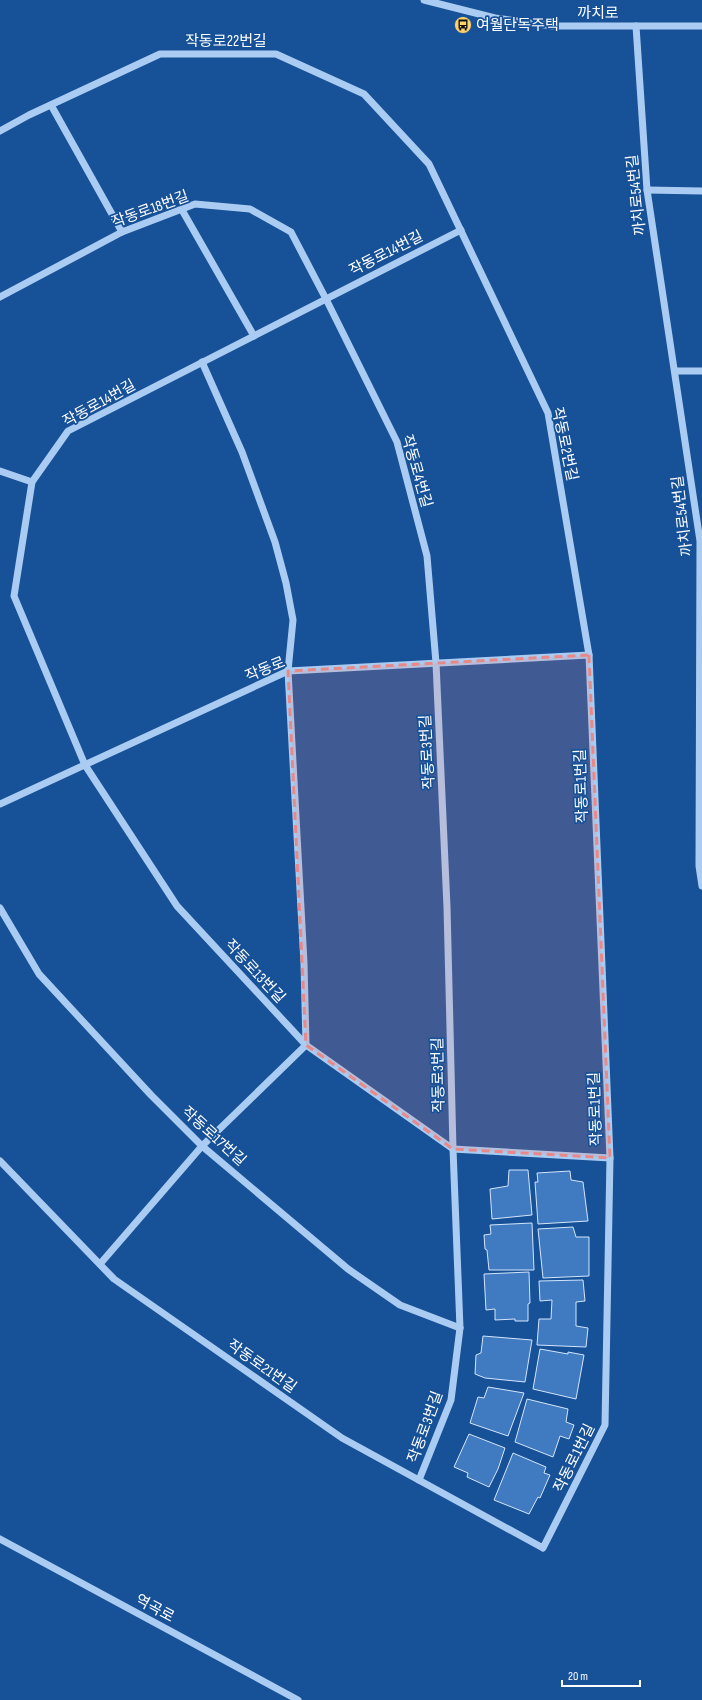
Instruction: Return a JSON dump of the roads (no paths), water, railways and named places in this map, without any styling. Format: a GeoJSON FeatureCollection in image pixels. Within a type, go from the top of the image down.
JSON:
{"type":"FeatureCollection","features":[{"type":"Feature","properties":{"kind":"street","name":"까치로"},"geometry":{"type":"LineString","coordinates":[[424,0],[495,18],[552,26],[702,26]]}},
{"type":"Feature","properties":{"kind":"street","name":"까치로54번길"},"geometry":{"type":"LineString","coordinates":[[636,26],[647,190],[700,541],[701,825],[699,866],[702,886]]}},
{"type":"Feature","properties":{"kind":"street","name":"작동로22번길"},"geometry":{"type":"LineString","coordinates":[[0,131],[51,105],[160,54],[276,54],[364,94],[430,164],[461,230]]}},
{"type":"Feature","properties":{"kind":"street"},"geometry":{"type":"LineString","coordinates":[[51,105],[122,232]]}},
{"type":"Feature","properties":{"kind":"street"},"geometry":{"type":"LineString","coordinates":[[647,190],[702,191]]}},
{"type":"Feature","properties":{"kind":"street","name":"작동로18번길"},"geometry":{"type":"LineString","coordinates":[[0,297],[122,232],[195,204],[250,209],[291,232],[326,299]]}},
{"type":"Feature","properties":{"kind":"street"},"geometry":{"type":"LineString","coordinates":[[182,210],[254,336]]}},
{"type":"Feature","properties":{"kind":"street","name":"작동로14번길"},"geometry":{"type":"LineString","coordinates":[[85,765],[14,596],[32,482],[68,431],[461,230]]}},
{"type":"Feature","properties":{"kind":"street","name":"작동로2번길"},"geometry":{"type":"LineString","coordinates":[[461,230],[548,413],[589,655]]}},
{"type":"Feature","properties":{"kind":"street","name":"작동로4번길"},"geometry":{"type":"LineString","coordinates":[[326,299],[397,442],[427,556],[436,663]]}},
{"type":"Feature","properties":{"kind":"street"},"geometry":{"type":"LineString","coordinates":[[100,1264],[202,1146],[306,1045],[304,963],[288,671],[293,620],[275,542],[242,452],[202,362]]}},
{"type":"Feature","properties":{"kind":"street"},"geometry":{"type":"LineString","coordinates":[[674,371],[702,371]]}},
{"type":"Feature","properties":{"kind":"street"},"geometry":{"type":"LineString","coordinates":[[0,471],[32,482]]}},
{"type":"Feature","properties":{"kind":"street","name":"작동로"},"geometry":{"type":"LineString","coordinates":[[0,804],[288,671],[589,655]]}},
{"type":"Feature","properties":{"kind":"street","name":"작동로1번길"},"geometry":{"type":"LineString","coordinates":[[543,1548],[605,1425],[610,1158],[589,655]]}},
{"type":"Feature","properties":{"kind":"street","name":"작동로3번길"},"geometry":{"type":"LineString","coordinates":[[419,1480],[451,1400],[460,1328],[453,1149],[447,907],[436,663]]}},
{"type":"Feature","properties":{"kind":"street","name":"작동로13번길"},"geometry":{"type":"LineString","coordinates":[[85,765],[177,906],[306,1045],[453,1149]]}},
{"type":"Feature","properties":{"kind":"street","name":"작동로17번길"},"geometry":{"type":"LineString","coordinates":[[0,908],[39,974],[150,1095],[202,1146],[355,1274],[400,1305],[460,1328]]}},
{"type":"Feature","properties":{"kind":"street"},"geometry":{"type":"LineString","coordinates":[[453,1149],[610,1158]]}},
{"type":"Feature","properties":{"kind":"street","name":"작동로21번길"},"geometry":{"type":"LineString","coordinates":[[0,1161],[114,1279],[342,1438],[543,1548]]}},
{"type":"Feature","properties":{"kind":"street","name":"역곡로"},"geometry":{"type":"LineString","coordinates":[[0,1539],[298,1700]]}},
{"type":"Feature","properties":{"kind":"place","name":"여월단독주택"},"geometry":{"type":"Point","coordinates":[463,25]}}]}
